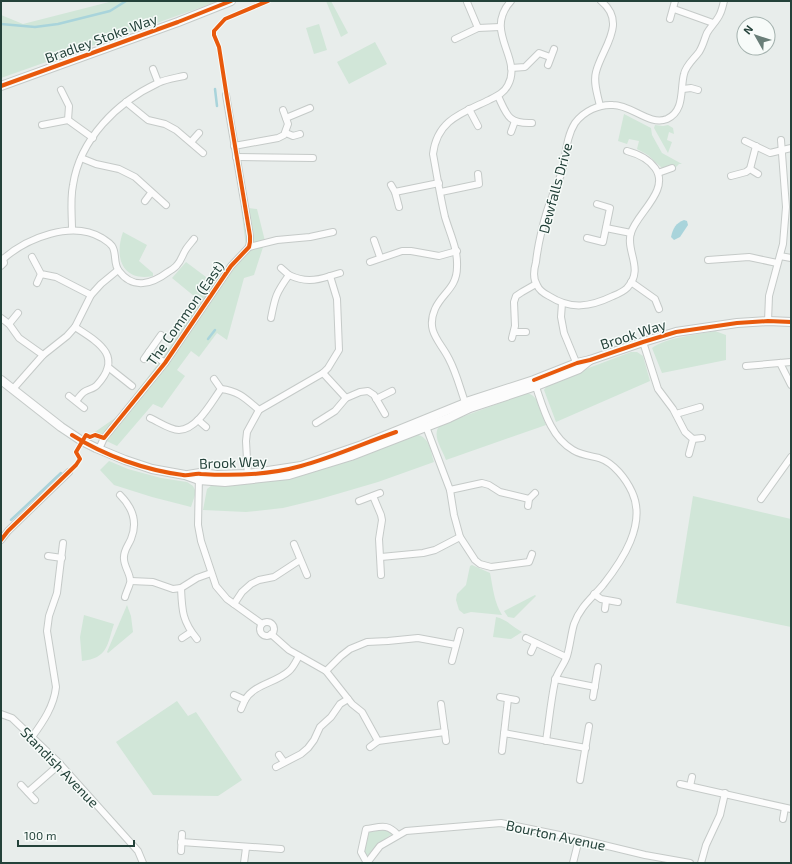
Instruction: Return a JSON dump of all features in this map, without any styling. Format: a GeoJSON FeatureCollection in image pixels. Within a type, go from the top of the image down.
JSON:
{"type":"FeatureCollection","features":[{"type":"Feature","properties":{"kind":"street","name":"Bradley Stoke Way"},"geometry":{"type":"LineString","coordinates":[[1,86],[231,1]]}},
{"type":"Feature","properties":{"kind":"street"},"geometry":{"type":"LineString","coordinates":[[466,405],[449,358],[435,338],[433,330],[432,318],[438,303],[451,288],[458,267],[456,251],[446,219],[433,154],[439,131],[446,124],[469,109],[498,96],[509,85],[511,68],[500,27],[502,15],[511,1]]}},
{"type":"Feature","properties":{"kind":"street"},"geometry":{"type":"LineString","coordinates":[[600,106],[595,82],[595,74],[611,36],[613,20],[611,11],[602,1]]}},
{"type":"Feature","properties":{"kind":"street"},"geometry":{"type":"LineString","coordinates":[[670,19],[675,1]]}},
{"type":"Feature","properties":{"kind":"street","name":"Dewfalls Drive"},"geometry":{"type":"LineString","coordinates":[[536,284],[534,274],[540,241],[551,197],[561,173],[568,140],[572,130],[581,117],[600,106],[625,106],[651,119],[659,121],[667,119],[673,115],[681,100],[684,73],[691,61],[699,52],[713,23],[720,15],[724,1]]}},
{"type":"Feature","properties":{"kind":"street"},"geometry":{"type":"LineString","coordinates":[[467,2],[478,28]]}},
{"type":"Feature","properties":{"kind":"street"},"geometry":{"type":"LineString","coordinates":[[674,9],[713,23]]}},
{"type":"Feature","properties":{"kind":"street"},"geometry":{"type":"LineString","coordinates":[[455,40],[478,28],[500,27]]}},
{"type":"Feature","properties":{"kind":"street"},"geometry":{"type":"LineString","coordinates":[[548,65],[554,49]]}},
{"type":"Feature","properties":{"kind":"street"},"geometry":{"type":"LineString","coordinates":[[511,68],[525,67],[539,53],[550,57]]}},
{"type":"Feature","properties":{"kind":"street"},"geometry":{"type":"LineString","coordinates":[[153,69],[158,82]]}},
{"type":"Feature","properties":{"kind":"street"},"geometry":{"type":"LineString","coordinates":[[72,230],[71,209],[73,185],[81,158],[107,118],[126,102],[158,82],[184,76]]}},
{"type":"Feature","properties":{"kind":"street"},"geometry":{"type":"LineString","coordinates":[[683,89],[691,88],[698,90]]}},
{"type":"Feature","properties":{"kind":"street"},"geometry":{"type":"LineString","coordinates":[[61,90],[69,106],[68,120]]}},
{"type":"Feature","properties":{"kind":"street"},"geometry":{"type":"LineString","coordinates":[[226,95],[250,236],[249,247],[277,240],[310,237],[333,232]]}},
{"type":"Feature","properties":{"kind":"street"},"geometry":{"type":"LineString","coordinates":[[498,96],[508,116],[515,121],[525,124],[532,123]]}},
{"type":"Feature","properties":{"kind":"street"},"geometry":{"type":"LineString","coordinates":[[126,102],[148,120],[165,124],[176,130],[203,153]]}},
{"type":"Feature","properties":{"kind":"street"},"geometry":{"type":"LineString","coordinates":[[286,118],[310,108]]}},
{"type":"Feature","properties":{"kind":"street"},"geometry":{"type":"LineString","coordinates":[[469,109],[478,126]]}},
{"type":"Feature","properties":{"kind":"street"},"geometry":{"type":"LineString","coordinates":[[234,146],[278,138],[286,132],[288,124],[283,110]]}},
{"type":"Feature","properties":{"kind":"street"},"geometry":{"type":"LineString","coordinates":[[42,125],[68,120],[93,138]]}},
{"type":"Feature","properties":{"kind":"street"},"geometry":{"type":"LineString","coordinates":[[511,132],[515,121]]}},
{"type":"Feature","properties":{"kind":"street"},"geometry":{"type":"LineString","coordinates":[[286,132],[293,136],[300,134]]}},
{"type":"Feature","properties":{"kind":"street"},"geometry":{"type":"LineString","coordinates":[[191,142],[199,133]]}},
{"type":"Feature","properties":{"kind":"street"},"geometry":{"type":"LineString","coordinates":[[768,321],[769,296],[783,244],[786,207],[781,140]]}},
{"type":"Feature","properties":{"kind":"street"},"geometry":{"type":"LineString","coordinates":[[745,141],[770,153],[791,148]]}},
{"type":"Feature","properties":{"kind":"street"},"geometry":{"type":"LineString","coordinates":[[731,176],[746,172],[750,169],[756,146]]}},
{"type":"Feature","properties":{"kind":"street"},"geometry":{"type":"LineString","coordinates":[[512,338],[514,332],[514,302],[516,296],[536,284],[545,294],[562,304],[587,306],[623,291],[631,282],[635,267],[631,248],[631,233],[654,198],[659,181],[658,173],[652,163],[644,157],[627,151]]}},
{"type":"Feature","properties":{"kind":"street"},"geometry":{"type":"LineString","coordinates":[[236,157],[313,158]]}},
{"type":"Feature","properties":{"kind":"street"},"geometry":{"type":"LineString","coordinates":[[81,158],[96,164],[119,169],[134,177],[166,204]]}},
{"type":"Feature","properties":{"kind":"street"},"geometry":{"type":"LineString","coordinates":[[658,173],[672,168]]}},
{"type":"Feature","properties":{"kind":"street"},"geometry":{"type":"LineString","coordinates":[[750,169],[758,174]]}},
{"type":"Feature","properties":{"kind":"street"},"geometry":{"type":"LineString","coordinates":[[441,192],[480,187],[478,174]]}},
{"type":"Feature","properties":{"kind":"street"},"geometry":{"type":"LineString","coordinates":[[395,192],[439,183]]}},
{"type":"Feature","properties":{"kind":"street"},"geometry":{"type":"LineString","coordinates":[[391,185],[395,192],[399,206]]}},
{"type":"Feature","properties":{"kind":"street"},"geometry":{"type":"LineString","coordinates":[[145,201],[152,193]]}},
{"type":"Feature","properties":{"kind":"street"},"geometry":{"type":"LineString","coordinates":[[586,238],[603,242],[610,208],[596,204]]}},
{"type":"Feature","properties":{"kind":"street"},"geometry":{"type":"LineString","coordinates":[[606,228],[631,233]]}},
{"type":"Feature","properties":{"kind":"street"},"geometry":{"type":"LineString","coordinates":[[1,266],[4,263],[2,259],[14,249],[34,240],[72,230],[89,232],[109,243],[114,251],[118,270],[123,276],[137,283],[153,282],[177,266],[184,252],[194,239]]}},
{"type":"Feature","properties":{"kind":"street"},"geometry":{"type":"LineString","coordinates":[[374,240],[380,257]]}},
{"type":"Feature","properties":{"kind":"street","name":"The Common (East)"},"geometry":{"type":"LineString","coordinates":[[99,449],[104,438],[165,363],[231,266],[249,247]]}},
{"type":"Feature","properties":{"kind":"street"},"geometry":{"type":"LineString","coordinates":[[370,262],[380,257],[402,251],[411,251],[439,256],[456,251]]}},
{"type":"Feature","properties":{"kind":"street"},"geometry":{"type":"LineString","coordinates":[[780,256],[791,258]]}},
{"type":"Feature","properties":{"kind":"street"},"geometry":{"type":"LineString","coordinates":[[32,257],[41,274]]}},
{"type":"Feature","properties":{"kind":"street"},"geometry":{"type":"LineString","coordinates":[[708,260],[749,257],[777,263]]}},
{"type":"Feature","properties":{"kind":"street"},"geometry":{"type":"LineString","coordinates":[[281,268],[289,275],[306,281],[318,280],[340,273]]}},
{"type":"Feature","properties":{"kind":"street"},"geometry":{"type":"LineString","coordinates":[[13,389],[43,355],[75,327],[91,295],[101,284],[118,270]]}},
{"type":"Feature","properties":{"kind":"street"},"geometry":{"type":"LineString","coordinates":[[41,274],[56,276],[91,295]]}},
{"type":"Feature","properties":{"kind":"street"},"geometry":{"type":"LineString","coordinates":[[37,283],[41,274]]}},
{"type":"Feature","properties":{"kind":"street"},"geometry":{"type":"LineString","coordinates":[[271,318],[275,298],[289,275]]}},
{"type":"Feature","properties":{"kind":"street"},"geometry":{"type":"LineString","coordinates":[[248,477],[247,432],[259,410],[323,373],[328,368],[339,350],[340,338],[337,298],[330,276]]}},
{"type":"Feature","properties":{"kind":"street"},"geometry":{"type":"LineString","coordinates":[[631,282],[655,300],[659,309]]}},
{"type":"Feature","properties":{"kind":"street"},"geometry":{"type":"LineString","coordinates":[[562,304],[561,317],[564,333],[578,366]]}},
{"type":"Feature","properties":{"kind":"street"},"geometry":{"type":"LineString","coordinates":[[9,324],[18,313]]}},
{"type":"Feature","properties":{"kind":"street"},"geometry":{"type":"LineString","coordinates":[[1,318],[9,324],[19,338],[43,355]]}},
{"type":"Feature","properties":{"kind":"street","name":"Brook Way"},"geometry":{"type":"LineString","coordinates":[[1,380],[61,427],[82,441],[99,449],[152,469],[225,482],[300,466],[425,423],[466,405],[535,383],[590,360],[676,332],[718,325],[768,321],[791,322]]}},
{"type":"Feature","properties":{"kind":"street"},"geometry":{"type":"LineString","coordinates":[[75,327],[102,345],[108,356],[108,367],[105,375],[96,386],[83,392],[76,402]]}},
{"type":"Feature","properties":{"kind":"street"},"geometry":{"type":"LineString","coordinates":[[514,332],[526,332]]}},
{"type":"Feature","properties":{"kind":"street"},"geometry":{"type":"LineString","coordinates":[[144,359],[161,335]]}},
{"type":"Feature","properties":{"kind":"street"},"geometry":{"type":"LineString","coordinates":[[643,342],[658,388],[676,414],[685,432],[693,439],[702,438]]}},
{"type":"Feature","properties":{"kind":"street"},"geometry":{"type":"LineString","coordinates":[[149,352],[165,363]]}},
{"type":"Feature","properties":{"kind":"street"},"geometry":{"type":"LineString","coordinates":[[746,366],[791,362]]}},
{"type":"Feature","properties":{"kind":"street"},"geometry":{"type":"LineString","coordinates":[[780,363],[791,386]]}},
{"type":"Feature","properties":{"kind":"street"},"geometry":{"type":"LineString","coordinates":[[108,367],[132,386]]}},
{"type":"Feature","properties":{"kind":"street"},"geometry":{"type":"LineString","coordinates":[[323,373],[346,398]]}},
{"type":"Feature","properties":{"kind":"street"},"geometry":{"type":"LineString","coordinates":[[214,379],[221,389],[234,391],[241,394],[259,410]]}},
{"type":"Feature","properties":{"kind":"street"},"geometry":{"type":"LineString","coordinates":[[535,383],[552,428],[561,440],[574,451],[602,459],[613,467],[627,483],[636,500],[638,512],[633,535],[610,575],[588,601],[574,624],[566,657],[555,679],[546,741]]}},
{"type":"Feature","properties":{"kind":"street"},"geometry":{"type":"LineString","coordinates":[[150,418],[178,430],[188,428],[198,420],[221,389]]}},
{"type":"Feature","properties":{"kind":"street"},"geometry":{"type":"LineString","coordinates":[[376,399],[392,391]]}},
{"type":"Feature","properties":{"kind":"street"},"geometry":{"type":"LineString","coordinates":[[316,423],[335,411],[346,398],[360,392],[368,392],[374,395],[385,414]]}},
{"type":"Feature","properties":{"kind":"street"},"geometry":{"type":"LineString","coordinates":[[69,396],[84,408]]}},
{"type":"Feature","properties":{"kind":"street"},"geometry":{"type":"LineString","coordinates":[[676,414],[700,407]]}},
{"type":"Feature","properties":{"kind":"street"},"geometry":{"type":"LineString","coordinates":[[198,420],[206,426]]}},
{"type":"Feature","properties":{"kind":"street"},"geometry":{"type":"LineString","coordinates":[[153,428],[157,421]]}},
{"type":"Feature","properties":{"kind":"street"},"geometry":{"type":"LineString","coordinates":[[425,423],[450,490],[454,515],[460,536],[475,560],[487,566],[532,564],[532,554]]}},
{"type":"Feature","properties":{"kind":"street"},"geometry":{"type":"LineString","coordinates":[[689,454],[693,439]]}},
{"type":"Feature","properties":{"kind":"street"},"geometry":{"type":"LineString","coordinates":[[761,499],[790,461]]}},
{"type":"Feature","properties":{"kind":"street"},"geometry":{"type":"LineString","coordinates":[[1,540],[8,531],[67,473]]}},
{"type":"Feature","properties":{"kind":"street"},"geometry":{"type":"LineString","coordinates":[[199,477],[198,525],[201,541],[216,586],[222,594],[234,604],[262,624]]}},
{"type":"Feature","properties":{"kind":"street"},"geometry":{"type":"LineString","coordinates":[[450,490],[482,483],[489,485],[500,492],[529,499]]}},
{"type":"Feature","properties":{"kind":"street"},"geometry":{"type":"LineString","coordinates":[[359,501],[380,493]]}},
{"type":"Feature","properties":{"kind":"street"},"geometry":{"type":"LineString","coordinates":[[528,506],[529,499],[535,493]]}},
{"type":"Feature","properties":{"kind":"street"},"geometry":{"type":"LineString","coordinates":[[120,495],[132,509],[134,524],[133,534],[124,552],[124,558],[131,581],[125,597]]}},
{"type":"Feature","properties":{"kind":"street"},"geometry":{"type":"LineString","coordinates":[[373,496],[382,520],[379,539],[381,575]]}},
{"type":"Feature","properties":{"kind":"street"},"geometry":{"type":"LineString","coordinates":[[127,502],[134,499]]}},
{"type":"Feature","properties":{"kind":"street"},"geometry":{"type":"LineString","coordinates":[[381,557],[423,553],[435,550],[460,536]]}},
{"type":"Feature","properties":{"kind":"street"},"geometry":{"type":"LineString","coordinates":[[32,737],[48,714],[55,694],[56,687],[47,631],[49,616],[57,593],[63,543]]}},
{"type":"Feature","properties":{"kind":"street"},"geometry":{"type":"LineString","coordinates":[[294,544],[307,575]]}},
{"type":"Feature","properties":{"kind":"street"},"geometry":{"type":"LineString","coordinates":[[48,556],[62,558]]}},
{"type":"Feature","properties":{"kind":"street"},"geometry":{"type":"LineString","coordinates":[[234,604],[242,592],[251,584],[274,576],[300,560]]}},
{"type":"Feature","properties":{"kind":"street"},"geometry":{"type":"LineString","coordinates":[[131,581],[153,582],[173,589],[181,588],[197,578],[211,573]]}},
{"type":"Feature","properties":{"kind":"street"},"geometry":{"type":"LineString","coordinates":[[181,588],[183,617],[191,632],[197,639]]}},
{"type":"Feature","properties":{"kind":"street"},"geometry":{"type":"LineString","coordinates":[[594,594],[606,601],[618,602]]}},
{"type":"Feature","properties":{"kind":"street"},"geometry":{"type":"LineString","coordinates":[[604,609],[606,601]]}},
{"type":"Feature","properties":{"kind":"street"},"geometry":{"type":"LineString","coordinates":[[267,622],[272,624],[274,629],[271,634],[265,636],[262,634],[260,630],[262,624],[267,622]]}},
{"type":"Feature","properties":{"kind":"street"},"geometry":{"type":"LineString","coordinates":[[452,661],[460,631]]}},
{"type":"Feature","properties":{"kind":"street"},"geometry":{"type":"LineString","coordinates":[[182,638],[191,632]]}},
{"type":"Feature","properties":{"kind":"street"},"geometry":{"type":"LineString","coordinates":[[271,634],[284,647],[326,671],[352,704],[362,712],[378,741]]}},
{"type":"Feature","properties":{"kind":"street"},"geometry":{"type":"LineString","coordinates":[[326,671],[350,649],[367,642],[388,642],[418,638],[456,645]]}},
{"type":"Feature","properties":{"kind":"street"},"geometry":{"type":"LineString","coordinates":[[526,638],[566,657]]}},
{"type":"Feature","properties":{"kind":"street"},"geometry":{"type":"LineString","coordinates":[[531,652],[535,643]]}},
{"type":"Feature","properties":{"kind":"street"},"geometry":{"type":"LineString","coordinates":[[241,709],[245,700],[252,691],[284,675],[290,670],[299,656]]}},
{"type":"Feature","properties":{"kind":"street"},"geometry":{"type":"LineString","coordinates":[[593,697],[598,667]]}},
{"type":"Feature","properties":{"kind":"street"},"geometry":{"type":"LineString","coordinates":[[555,679],[595,687]]}},
{"type":"Feature","properties":{"kind":"street"},"geometry":{"type":"LineString","coordinates":[[234,695],[245,700]]}},
{"type":"Feature","properties":{"kind":"street"},"geometry":{"type":"LineString","coordinates":[[500,697],[516,700]]}},
{"type":"Feature","properties":{"kind":"street"},"geometry":{"type":"LineString","coordinates":[[276,767],[301,754],[308,748],[314,740],[320,727],[331,717],[340,704],[348,699]]}},
{"type":"Feature","properties":{"kind":"street"},"geometry":{"type":"LineString","coordinates":[[502,751],[508,699]]}},
{"type":"Feature","properties":{"kind":"street"},"geometry":{"type":"LineString","coordinates":[[442,704],[446,741]]}},
{"type":"Feature","properties":{"kind":"street","name":"Standish Avenue"},"geometry":{"type":"LineString","coordinates":[[1,714],[12,718],[60,764],[138,851],[143,863]]}},
{"type":"Feature","properties":{"kind":"street"},"geometry":{"type":"LineString","coordinates":[[580,780],[589,726]]}},
{"type":"Feature","properties":{"kind":"street"},"geometry":{"type":"LineString","coordinates":[[370,747],[378,741],[445,732]]}},
{"type":"Feature","properties":{"kind":"street"},"geometry":{"type":"LineString","coordinates":[[504,733],[586,748]]}},
{"type":"Feature","properties":{"kind":"street"},"geometry":{"type":"LineString","coordinates":[[279,755],[284,762]]}},
{"type":"Feature","properties":{"kind":"street"},"geometry":{"type":"LineString","coordinates":[[28,792],[60,764]]}},
{"type":"Feature","properties":{"kind":"street"},"geometry":{"type":"LineString","coordinates":[[690,786],[692,777]]}},
{"type":"Feature","properties":{"kind":"street"},"geometry":{"type":"LineString","coordinates":[[680,784],[788,808],[783,819]]}},
{"type":"Feature","properties":{"kind":"street"},"geometry":{"type":"LineString","coordinates":[[21,785],[35,800]]}},
{"type":"Feature","properties":{"kind":"street"},"geometry":{"type":"LineString","coordinates":[[702,863],[706,845],[720,815],[725,793]]}},
{"type":"Feature","properties":{"kind":"street","name":"Bourton Avenue"},"geometry":{"type":"LineString","coordinates":[[398,835],[388,826],[366,829],[361,852],[367,863],[380,846],[406,831],[500,823],[579,839],[645,855],[690,863]]}},
{"type":"Feature","properties":{"kind":"street"},"geometry":{"type":"LineString","coordinates":[[181,850],[182,834]]}},
{"type":"Feature","properties":{"kind":"street"},"geometry":{"type":"LineString","coordinates":[[573,863],[579,839]]}},
{"type":"Feature","properties":{"kind":"street"},"geometry":{"type":"LineString","coordinates":[[181,842],[246,848],[281,849]]}},
{"type":"Feature","properties":{"kind":"street"},"geometry":{"type":"LineString","coordinates":[[244,863],[246,848]]}},
{"type":"Feature","properties":{"kind":"green space"},"geometry":{"type":"Polygon","coordinates":[[[113,1],[219,1],[1,78],[1,15],[23,24],[113,1]]]}},
{"type":"Feature","properties":{"kind":"green space"},"geometry":{"type":"Polygon","coordinates":[[[326,1],[331,1],[348,33],[341,37],[326,1]]]}},
{"type":"Feature","properties":{"kind":"green space"},"geometry":{"type":"Polygon","coordinates":[[[319,24],[327,50],[314,54],[306,28],[319,24]]]}},
{"type":"Feature","properties":{"kind":"green space"},"geometry":{"type":"Polygon","coordinates":[[[375,42],[387,64],[349,84],[337,62],[375,42]]]}},
{"type":"Feature","properties":{"kind":"green space"},"geometry":{"type":"Polygon","coordinates":[[[624,114],[651,128],[652,135],[662,153],[682,164],[679,164],[676,167],[673,166],[663,169],[648,155],[637,149],[639,141],[629,139],[627,144],[618,141],[624,114]]]}},
{"type":"Feature","properties":{"kind":"green space"},"geometry":{"type":"Polygon","coordinates":[[[655,125],[668,125],[673,128],[674,134],[669,132],[667,140],[672,142],[668,153],[654,128],[655,125]]]}},
{"type":"Feature","properties":{"kind":"green space"},"geometry":{"type":"Polygon","coordinates":[[[241,207],[257,209],[265,241],[254,275],[244,278],[227,340],[217,333],[199,357],[191,351],[177,370],[185,376],[162,408],[153,404],[117,446],[92,434],[118,416],[164,356],[200,301],[172,278],[186,262],[214,283],[246,247],[241,207]]]}},
{"type":"Feature","properties":{"kind":"green space"},"geometry":{"type":"Polygon","coordinates":[[[123,232],[147,245],[139,261],[153,273],[153,276],[142,277],[134,275],[123,266],[120,258],[120,241],[123,232]]]}},
{"type":"Feature","properties":{"kind":"green space"},"geometry":{"type":"Polygon","coordinates":[[[715,331],[726,335],[726,360],[662,373],[652,348],[666,341],[715,331]]]}},
{"type":"Feature","properties":{"kind":"green space"},"geometry":{"type":"Polygon","coordinates":[[[631,352],[637,352],[643,356],[650,381],[556,422],[544,390],[549,383],[631,352]]]}},
{"type":"Feature","properties":{"kind":"green space"},"geometry":{"type":"Polygon","coordinates":[[[527,393],[538,402],[546,425],[446,460],[437,438],[440,425],[527,393]]]}},
{"type":"Feature","properties":{"kind":"green space"},"geometry":{"type":"Polygon","coordinates":[[[415,434],[427,441],[434,462],[378,482],[283,508],[246,512],[203,510],[207,489],[212,485],[415,434]]]}},
{"type":"Feature","properties":{"kind":"green space"},"geometry":{"type":"Polygon","coordinates":[[[109,461],[128,469],[161,478],[187,482],[193,486],[196,492],[191,507],[114,485],[100,470],[109,461]]]}},
{"type":"Feature","properties":{"kind":"green space"},"geometry":{"type":"Polygon","coordinates":[[[693,496],[791,519],[791,627],[676,603],[693,496]]]}},
{"type":"Feature","properties":{"kind":"green space"},"geometry":{"type":"Polygon","coordinates":[[[472,565],[490,573],[495,600],[502,615],[471,612],[464,614],[459,610],[456,600],[457,594],[466,585],[470,566],[472,565]]]}},
{"type":"Feature","properties":{"kind":"green space"},"geometry":{"type":"Polygon","coordinates":[[[535,595],[536,596],[514,618],[508,617],[504,611],[535,595]]]}},
{"type":"Feature","properties":{"kind":"green space"},"geometry":{"type":"Polygon","coordinates":[[[127,605],[131,616],[133,632],[108,653],[107,652],[127,605]]]}},
{"type":"Feature","properties":{"kind":"green space"},"geometry":{"type":"Polygon","coordinates":[[[84,615],[114,624],[108,644],[102,654],[82,661],[80,637],[84,615]]]}},
{"type":"Feature","properties":{"kind":"green space"},"geometry":{"type":"Polygon","coordinates":[[[496,617],[506,621],[522,632],[511,639],[493,637],[496,617]]]}},
{"type":"Feature","properties":{"kind":"green space"},"geometry":{"type":"Polygon","coordinates":[[[177,701],[188,716],[196,712],[242,780],[218,796],[153,795],[116,742],[177,701]]]}},
{"type":"Feature","properties":{"kind":"green space"},"geometry":{"type":"Polygon","coordinates":[[[391,829],[393,833],[377,845],[367,857],[364,852],[369,832],[391,829]]]}},
{"type":"Feature","properties":{"kind":"water"},"geometry":{"type":"Polygon","coordinates":[[[684,220],[687,221],[688,225],[680,237],[674,240],[671,237],[674,228],[677,224],[684,220]]]}},
{"type":"Feature","properties":{"kind":"waterway"},"geometry":{"type":"LineString","coordinates":[[1,24],[35,27],[58,24],[110,11],[126,1]]}},
{"type":"Feature","properties":{"kind":"waterway"},"geometry":{"type":"LineString","coordinates":[[215,89],[217,106]]}},
{"type":"Feature","properties":{"kind":"waterway"},"geometry":{"type":"LineString","coordinates":[[208,339],[215,330]]}},
{"type":"Feature","properties":{"kind":"waterway"},"geometry":{"type":"LineString","coordinates":[[11,520],[61,473]]}},
{"type":"Feature","properties":{"kind":"cycle path"},"geometry":{"type":"LineString","coordinates":[[1,86],[178,22],[231,1]]}},
{"type":"Feature","properties":{"kind":"cycle path"},"geometry":{"type":"LineString","coordinates":[[1,540],[8,531],[76,465],[80,459],[76,452],[86,435],[90,437],[95,435],[104,438],[165,363],[231,266],[249,247],[250,236],[219,47],[214,31],[225,19],[268,1]]}},
{"type":"Feature","properties":{"kind":"cycle path"},"geometry":{"type":"LineString","coordinates":[[534,380],[577,363],[676,332],[737,323],[768,321],[791,322]]}},
{"type":"Feature","properties":{"kind":"cycle path"},"geometry":{"type":"LineString","coordinates":[[72,435],[112,456],[154,470],[185,475],[226,475],[264,473],[301,466],[396,432]]}}]}
